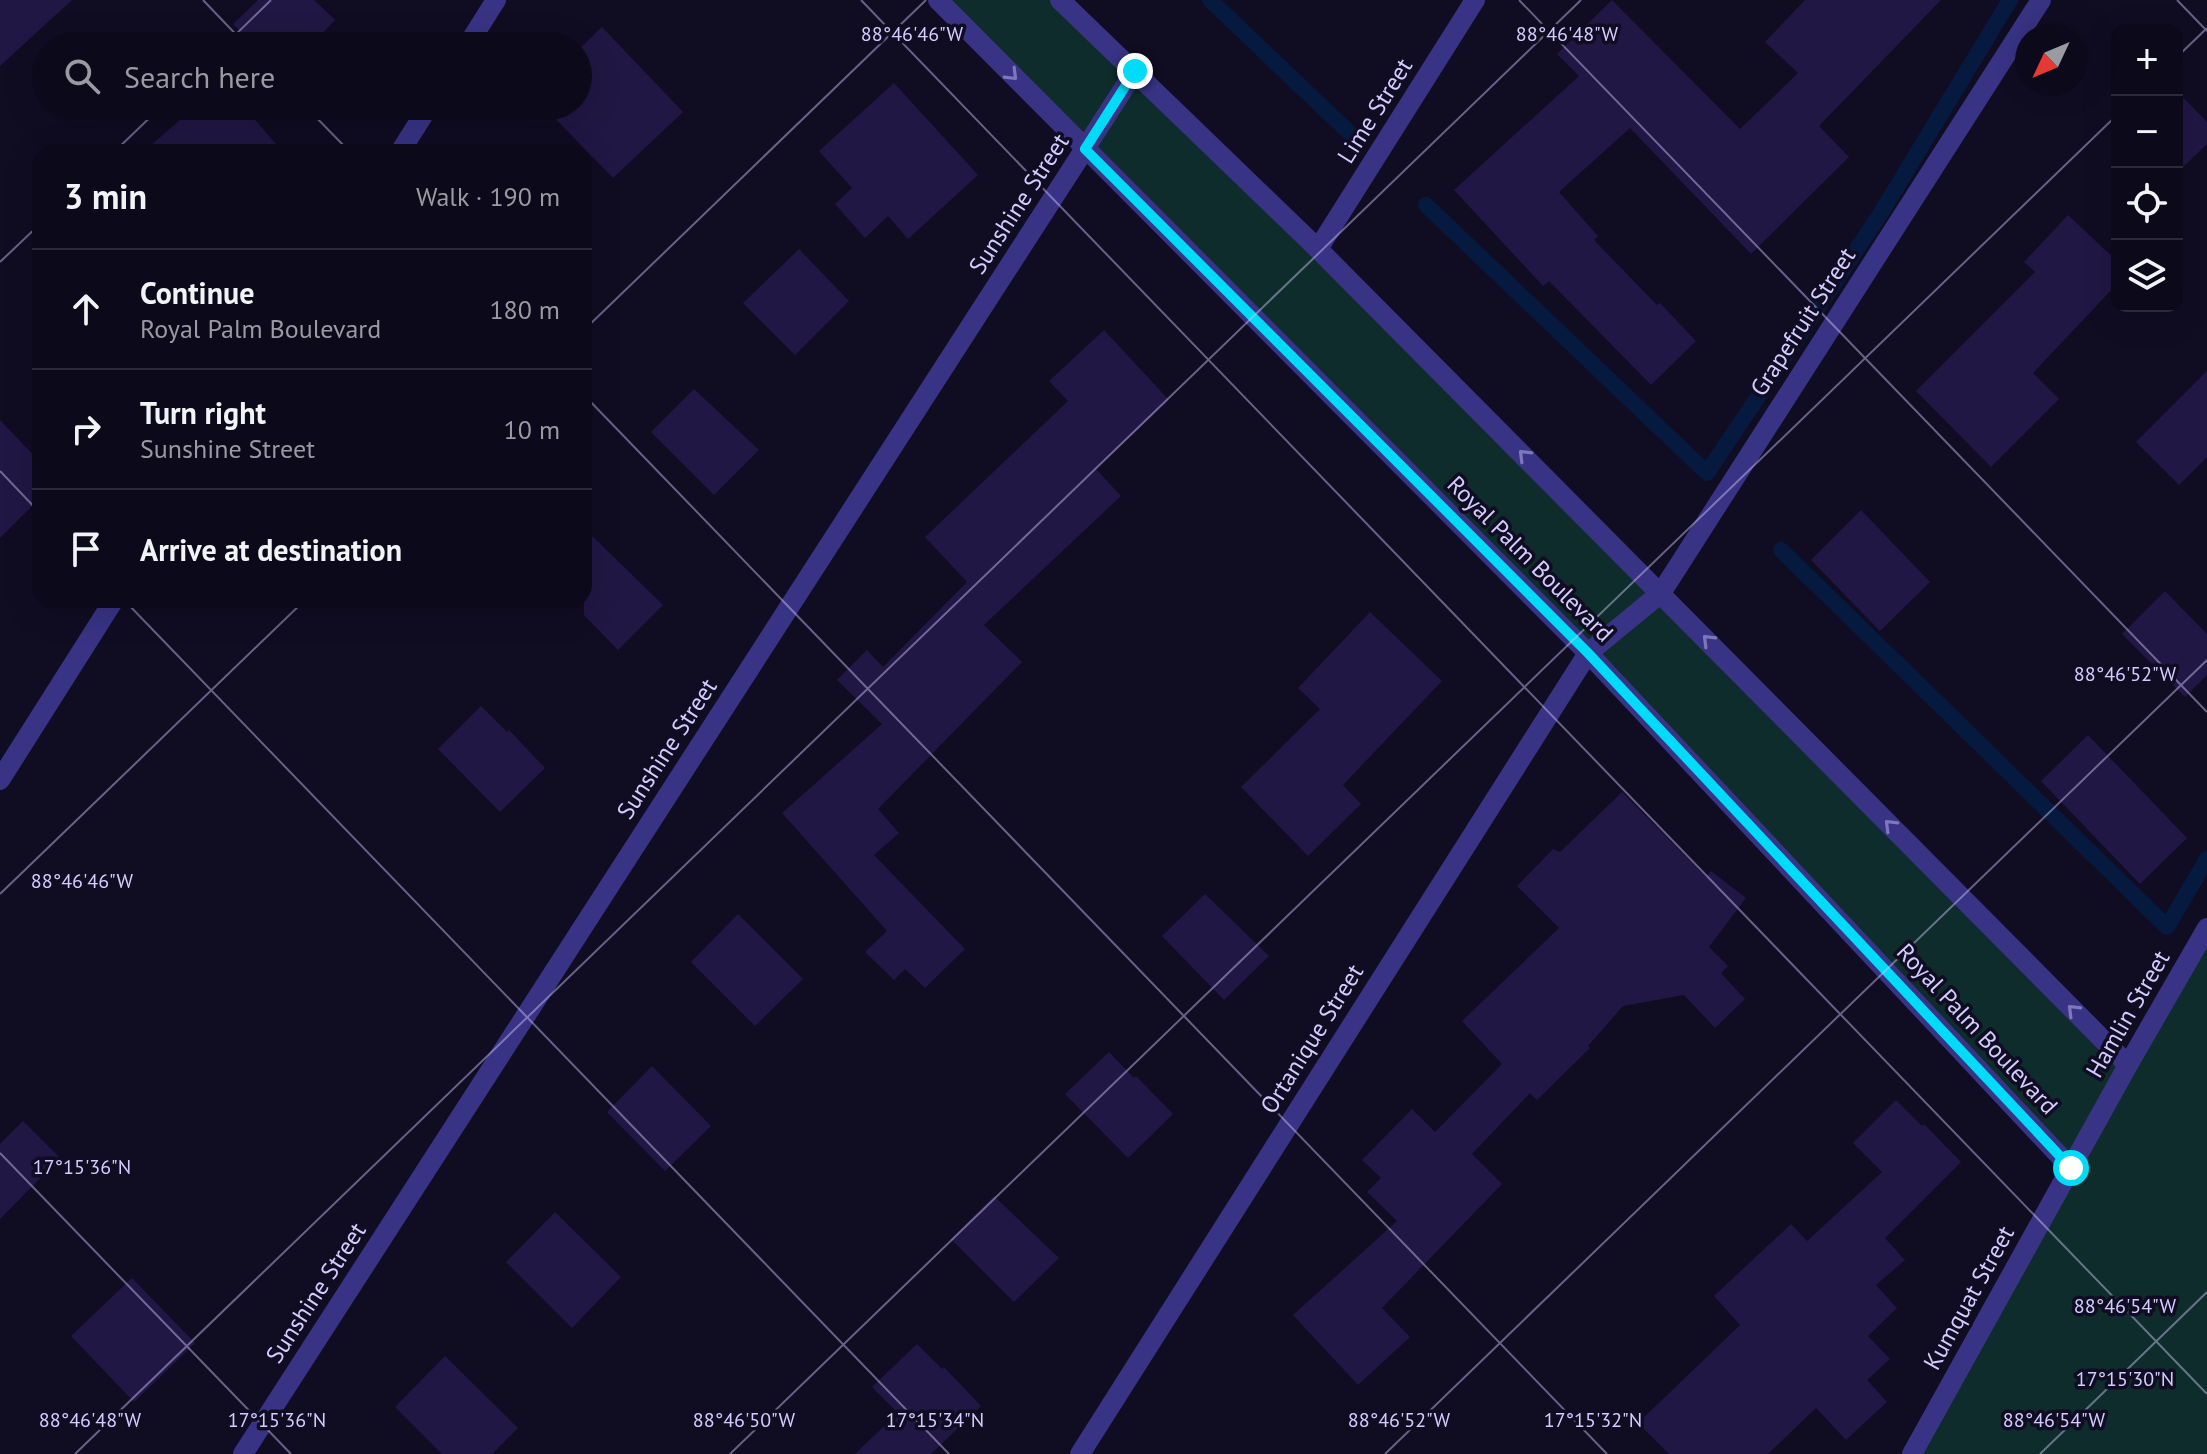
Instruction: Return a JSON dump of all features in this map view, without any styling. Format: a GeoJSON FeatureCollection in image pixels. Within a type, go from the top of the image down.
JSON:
{"type":"FeatureCollection","features":[{"type":"Feature","properties":{"kind":"street"},"geometry":{"type":"LineString","coordinates":[[476,32],[496,0]]}},
{"type":"Feature","properties":{"kind":"street","name":"Royal Palm Boulevard"},"geometry":{"type":"LineString","coordinates":[[938,0],[1588,653],[2071,1168]]}},
{"type":"Feature","properties":{"kind":"street"},"geometry":{"type":"LineString","coordinates":[[1060,0],[1318,249],[2128,1065]]}},
{"type":"Feature","properties":{"kind":"street","name":"Lime Street"},"geometry":{"type":"LineString","coordinates":[[1318,249],[1475,0]]}},
{"type":"Feature","properties":{"kind":"street","name":"Grapefruit Street"},"geometry":{"type":"LineString","coordinates":[[1588,653],[1661,593],[2041,0]]}},
{"type":"Feature","properties":{"kind":"street","name":"Sunshine Street"},"geometry":{"type":"LineString","coordinates":[[243,1454],[1135,71]]}},
{"type":"Feature","properties":{"kind":"street"},"geometry":{"type":"LineString","coordinates":[[405,144],[420,120]]}},
{"type":"Feature","properties":{"kind":"street"},"geometry":{"type":"LineString","coordinates":[[0,780],[109,608]]}},
{"type":"Feature","properties":{"kind":"street","name":"Ortanique Street"},"geometry":{"type":"LineString","coordinates":[[1080,1454],[1588,653]]}},
{"type":"Feature","properties":{"kind":"street","name":"Hamlin Street"},"geometry":{"type":"LineString","coordinates":[[2071,1168],[2207,928]]}},
{"type":"Feature","properties":{"kind":"street","name":"Kumquat Street"},"geometry":{"type":"LineString","coordinates":[[1912,1454],[2071,1168]]}},
{"type":"Feature","properties":{"kind":"green space"},"geometry":{"type":"Polygon","coordinates":[[[938,0],[1062,0],[2128,1065],[2207,928],[2207,1454],[1909,1454],[2071,1168],[1588,653],[938,0]]]}},
{"type":"Feature","properties":{"kind":"building"},"geometry":{"type":"Polygon","coordinates":[[[0,0],[72,0],[37,32],[32,32],[32,37],[0,66],[0,0]]]}},
{"type":"Feature","properties":{"kind":"building"},"geometry":{"type":"Polygon","coordinates":[[[258,0],[314,0],[335,20],[324,32],[241,32],[233,24],[258,0]]]}},
{"type":"Feature","properties":{"kind":"building"},"geometry":{"type":"Polygon","coordinates":[[[1612,0],[1740,129],[1798,73],[1765,42],[1805,0],[1941,0],[1819,126],[1849,157],[1751,254],[1630,128],[1559,192],[1598,236],[1594,240],[1696,341],[1651,385],[1549,281],[1543,286],[1454,190],[1579,76],[1557,54],[1612,0]]]}},
{"type":"Feature","properties":{"kind":"building"},"geometry":{"type":"Polygon","coordinates":[[[602,27],[683,112],[613,178],[592,156],[592,144],[580,144],[557,120],[592,120],[592,37],[602,27]]]}},
{"type":"Feature","properties":{"kind":"building"},"geometry":{"type":"Polygon","coordinates":[[[894,83],[978,175],[908,239],[888,216],[865,238],[835,204],[852,188],[819,151],[894,83]]]}},
{"type":"Feature","properties":{"kind":"building"},"geometry":{"type":"Polygon","coordinates":[[[2183,97],[2207,122],[2207,144],[2183,167],[2183,97]]]}},
{"type":"Feature","properties":{"kind":"building"},"geometry":{"type":"Polygon","coordinates":[[[180,120],[255,120],[276,144],[152,144],[180,120]]]}},
{"type":"Feature","properties":{"kind":"building"},"geometry":{"type":"Polygon","coordinates":[[[2068,215],[2111,255],[2111,290],[2033,373],[2059,399],[1991,467],[1916,391],[2035,272],[2024,262],[2068,215]]]}},
{"type":"Feature","properties":{"kind":"building"},"geometry":{"type":"Polygon","coordinates":[[[799,249],[849,301],[795,355],[743,303],[799,249]]]}},
{"type":"Feature","properties":{"kind":"building"},"geometry":{"type":"Polygon","coordinates":[[[1104,330],[1169,400],[1096,469],[1121,496],[984,625],[1022,662],[878,809],[899,833],[874,855],[965,949],[925,988],[905,969],[894,980],[865,952],[887,931],[782,813],[882,724],[837,680],[867,650],[883,667],[967,582],[925,537],[1068,401],[1049,381],[1104,330]]]}},
{"type":"Feature","properties":{"kind":"building"},"geometry":{"type":"Polygon","coordinates":[[[2207,371],[2207,457],[2179,485],[2136,442],[2207,371]]]}},
{"type":"Feature","properties":{"kind":"building"},"geometry":{"type":"Polygon","coordinates":[[[694,389],[759,450],[714,495],[651,432],[694,389]]]}},
{"type":"Feature","properties":{"kind":"building"},"geometry":{"type":"Polygon","coordinates":[[[0,420],[32,454],[32,506],[0,538],[0,420]]]}},
{"type":"Feature","properties":{"kind":"building"},"geometry":{"type":"Polygon","coordinates":[[[1861,510],[1930,582],[1880,631],[1811,560],[1861,510]]]}},
{"type":"Feature","properties":{"kind":"building"},"geometry":{"type":"Polygon","coordinates":[[[592,536],[663,605],[618,650],[584,615],[584,608],[592,608],[592,536]]]}},
{"type":"Feature","properties":{"kind":"building"},"geometry":{"type":"Polygon","coordinates":[[[2165,591],[2207,634],[2207,675],[2185,697],[2122,634],[2165,591]]]}},
{"type":"Feature","properties":{"kind":"building"},"geometry":{"type":"Polygon","coordinates":[[[1370,612],[1442,681],[1343,785],[1361,804],[1308,856],[1241,787],[1320,709],[1298,688],[1370,612]]]}},
{"type":"Feature","properties":{"kind":"building"},"geometry":{"type":"Polygon","coordinates":[[[481,706],[545,768],[500,812],[438,749],[481,706]]]}},
{"type":"Feature","properties":{"kind":"building"},"geometry":{"type":"Polygon","coordinates":[[[2088,735],[2187,838],[2140,884],[2041,781],[2088,735]]]}},
{"type":"Feature","properties":{"kind":"building"},"geometry":{"type":"Polygon","coordinates":[[[1622,792],[1706,877],[1711,871],[1746,898],[1709,947],[1728,966],[1721,973],[1745,999],[1715,1028],[1684,995],[1623,1006],[1588,1046],[1590,1048],[1537,1100],[1530,1093],[1472,1154],[1502,1184],[1382,1308],[1410,1337],[1358,1385],[1293,1315],[1397,1221],[1367,1192],[1381,1178],[1362,1160],[1412,1109],[1435,1132],[1502,1064],[1462,1021],[1559,928],[1517,886],[1553,849],[1560,852],[1622,792]]]}},
{"type":"Feature","properties":{"kind":"building"},"geometry":{"type":"Polygon","coordinates":[[[1205,894],[1269,956],[1224,1000],[1162,936],[1205,894]]]}},
{"type":"Feature","properties":{"kind":"building"},"geometry":{"type":"Polygon","coordinates":[[[738,914],[803,979],[755,1026],[691,962],[738,914]]]}},
{"type":"Feature","properties":{"kind":"building"},"geometry":{"type":"Polygon","coordinates":[[[1109,1052],[1173,1114],[1128,1158],[1065,1094],[1109,1052]]]}},
{"type":"Feature","properties":{"kind":"building"},"geometry":{"type":"Polygon","coordinates":[[[652,1066],[711,1126],[665,1171],[607,1112],[652,1066]]]}},
{"type":"Feature","properties":{"kind":"building"},"geometry":{"type":"Polygon","coordinates":[[[1896,1100],[1961,1162],[1885,1238],[1905,1260],[1876,1285],[1897,1308],[1868,1336],[1890,1359],[1867,1380],[1887,1402],[1846,1440],[1816,1408],[1768,1454],[1669,1454],[1638,1423],[1740,1325],[1714,1296],[1791,1224],[1807,1241],[1882,1172],[1853,1143],[1896,1100]]]}},
{"type":"Feature","properties":{"kind":"building"},"geometry":{"type":"Polygon","coordinates":[[[23,1121],[60,1158],[0,1219],[0,1144],[23,1121]]]}},
{"type":"Feature","properties":{"kind":"building"},"geometry":{"type":"Polygon","coordinates":[[[994,1196],[1059,1258],[1014,1302],[951,1239],[994,1196]]]}},
{"type":"Feature","properties":{"kind":"building"},"geometry":{"type":"Polygon","coordinates":[[[555,1212],[621,1277],[572,1328],[506,1262],[555,1212]]]}},
{"type":"Feature","properties":{"kind":"building"},"geometry":{"type":"Polygon","coordinates":[[[132,1278],[195,1343],[134,1402],[71,1336],[132,1278]]]}},
{"type":"Feature","properties":{"kind":"building"},"geometry":{"type":"Polygon","coordinates":[[[917,1344],[981,1406],[931,1454],[855,1454],[898,1413],[872,1387],[917,1344]]]}},
{"type":"Feature","properties":{"kind":"building"},"geometry":{"type":"Polygon","coordinates":[[[445,1356],[518,1428],[492,1454],[442,1454],[395,1407],[445,1356]]]}},
{"type":"Feature","properties":{"kind":"waterway"},"geometry":{"type":"LineString","coordinates":[[1210,0],[1357,140]]}},
{"type":"Feature","properties":{"kind":"waterway"},"geometry":{"type":"LineString","coordinates":[[1426,205],[1707,473],[1879,216],[2010,0]]}},
{"type":"Feature","properties":{"kind":"waterway"},"geometry":{"type":"LineString","coordinates":[[1781,550],[2167,927],[2207,859]]}},
{"type":"Feature","properties":{"kind":"route"},"geometry":{"type":"LineString","coordinates":[[1135,71],[1085,149],[1588,653],[2071,1168]]}}]}
